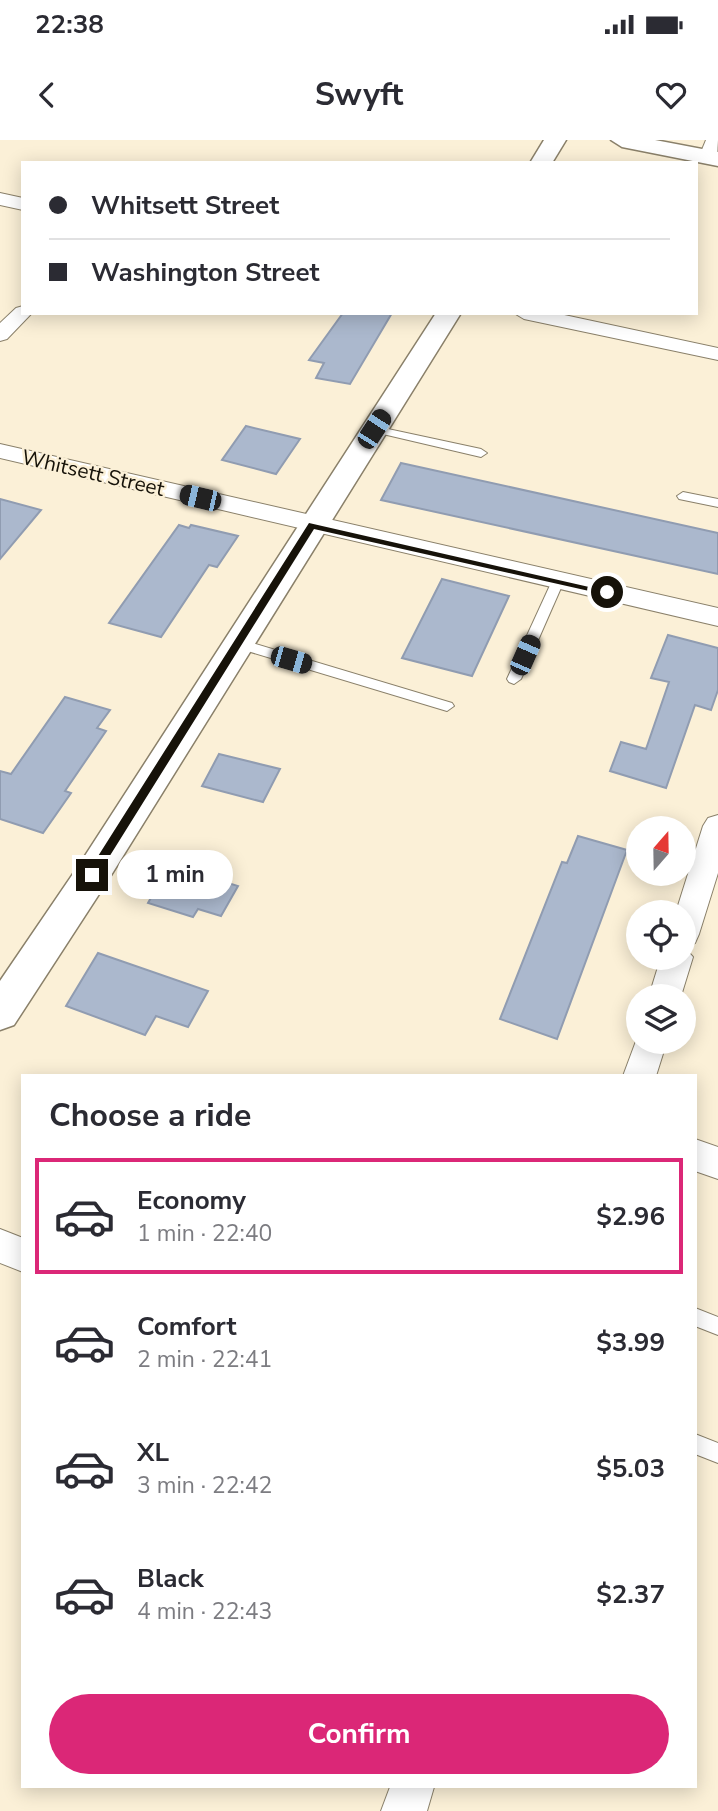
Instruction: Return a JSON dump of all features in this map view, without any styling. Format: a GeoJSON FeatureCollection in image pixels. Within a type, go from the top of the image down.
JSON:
{"type":"FeatureCollection","features":[{"type":"Feature","properties":{"kind":"street"},"geometry":{"type":"LineString","coordinates":[[542,161],[555,140]]}},
{"type":"Feature","properties":{"kind":"street"},"geometry":{"type":"LineString","coordinates":[[633,141],[714,152]]}},
{"type":"Feature","properties":{"kind":"street"},"geometry":{"type":"LineString","coordinates":[[0,199],[21,204]]}},
{"type":"Feature","properties":{"kind":"street"},"geometry":{"type":"LineString","coordinates":[[0,335],[21,314]]}},
{"type":"Feature","properties":{"kind":"street"},"geometry":{"type":"LineString","coordinates":[[0,1013],[448,315]]}},
{"type":"Feature","properties":{"kind":"street"},"geometry":{"type":"LineString","coordinates":[[533,315],[718,354]]}},
{"type":"Feature","properties":{"kind":"street","name":"Whitsett Street"},"geometry":{"type":"LineString","coordinates":[[0,451],[718,617]]}},
{"type":"Feature","properties":{"kind":"street"},"geometry":{"type":"LineString","coordinates":[[695,900],[718,826]]}},
{"type":"Feature","properties":{"kind":"street"},"geometry":{"type":"LineString","coordinates":[[641,1074],[647,1054]]}},
{"type":"Feature","properties":{"kind":"street"},"geometry":{"type":"LineString","coordinates":[[697,1156],[718,1164]]}},
{"type":"Feature","properties":{"kind":"street"},"geometry":{"type":"LineString","coordinates":[[0,1246],[21,1254]]}},
{"type":"Feature","properties":{"kind":"street"},"geometry":{"type":"LineString","coordinates":[[404,1811],[412,1788]]}},
{"type":"Feature","properties":{"kind":"lane"},"geometry":{"type":"LineString","coordinates":[[374,429],[481,453]]}},
{"type":"Feature","properties":{"kind":"lane"},"geometry":{"type":"LineString","coordinates":[[683,496],[718,503]]}},
{"type":"Feature","properties":{"kind":"lane"},"geometry":{"type":"LineString","coordinates":[[514,679],[558,581]]}},
{"type":"Feature","properties":{"kind":"lane"},"geometry":{"type":"LineString","coordinates":[[239,644],[447,706]]}},
{"type":"Feature","properties":{"kind":"lane"},"geometry":{"type":"LineString","coordinates":[[697,1318],[718,1326]]}},
{"type":"Feature","properties":{"kind":"lane"},"geometry":{"type":"LineString","coordinates":[[697,1445],[718,1454]]}},
{"type":"Feature","properties":{"kind":"building"},"geometry":{"type":"Polygon","coordinates":[[[342,315],[391,315],[350,384],[316,378],[324,363],[309,360],[342,315]]]}},
{"type":"Feature","properties":{"kind":"building"},"geometry":{"type":"Polygon","coordinates":[[[246,426],[300,439],[276,474],[222,460],[246,426]]]}},
{"type":"Feature","properties":{"kind":"building"},"geometry":{"type":"Polygon","coordinates":[[[401,463],[718,533],[718,574],[381,500],[401,463]]]}},
{"type":"Feature","properties":{"kind":"building"},"geometry":{"type":"Polygon","coordinates":[[[0,499],[41,510],[0,559],[0,499]]]}},
{"type":"Feature","properties":{"kind":"building"},"geometry":{"type":"Polygon","coordinates":[[[179,525],[189,528],[191,525],[238,536],[217,567],[209,565],[161,637],[109,623],[179,525]]]}},
{"type":"Feature","properties":{"kind":"building"},"geometry":{"type":"Polygon","coordinates":[[[442,579],[509,596],[472,676],[402,658],[442,579]]]}},
{"type":"Feature","properties":{"kind":"building"},"geometry":{"type":"Polygon","coordinates":[[[668,635],[718,648],[718,690],[711,710],[695,705],[666,788],[610,771],[621,742],[646,749],[669,682],[651,678],[668,635]]]}},
{"type":"Feature","properties":{"kind":"building"},"geometry":{"type":"Polygon","coordinates":[[[65,697],[110,710],[97,728],[106,731],[65,791],[71,793],[43,833],[0,819],[0,771],[11,774],[65,697]]]}},
{"type":"Feature","properties":{"kind":"building"},"geometry":{"type":"Polygon","coordinates":[[[219,754],[280,769],[263,802],[202,786],[219,754]]]}},
{"type":"Feature","properties":{"kind":"building"},"geometry":{"type":"Polygon","coordinates":[[[578,836],[626,850],[557,1039],[500,1019],[562,862],[567,863],[578,836]]]}},
{"type":"Feature","properties":{"kind":"building"},"geometry":{"type":"Polygon","coordinates":[[[170,865],[238,886],[221,916],[198,909],[193,917],[148,903],[170,865]]]}},
{"type":"Feature","properties":{"kind":"building"},"geometry":{"type":"Polygon","coordinates":[[[98,953],[208,991],[188,1027],[156,1016],[145,1035],[66,1006],[98,953]]]}},
{"type":"Feature","properties":{"kind":"route"},"geometry":{"type":"LineString","coordinates":[[92,875],[250,629],[312,525],[607,592]]}}]}
